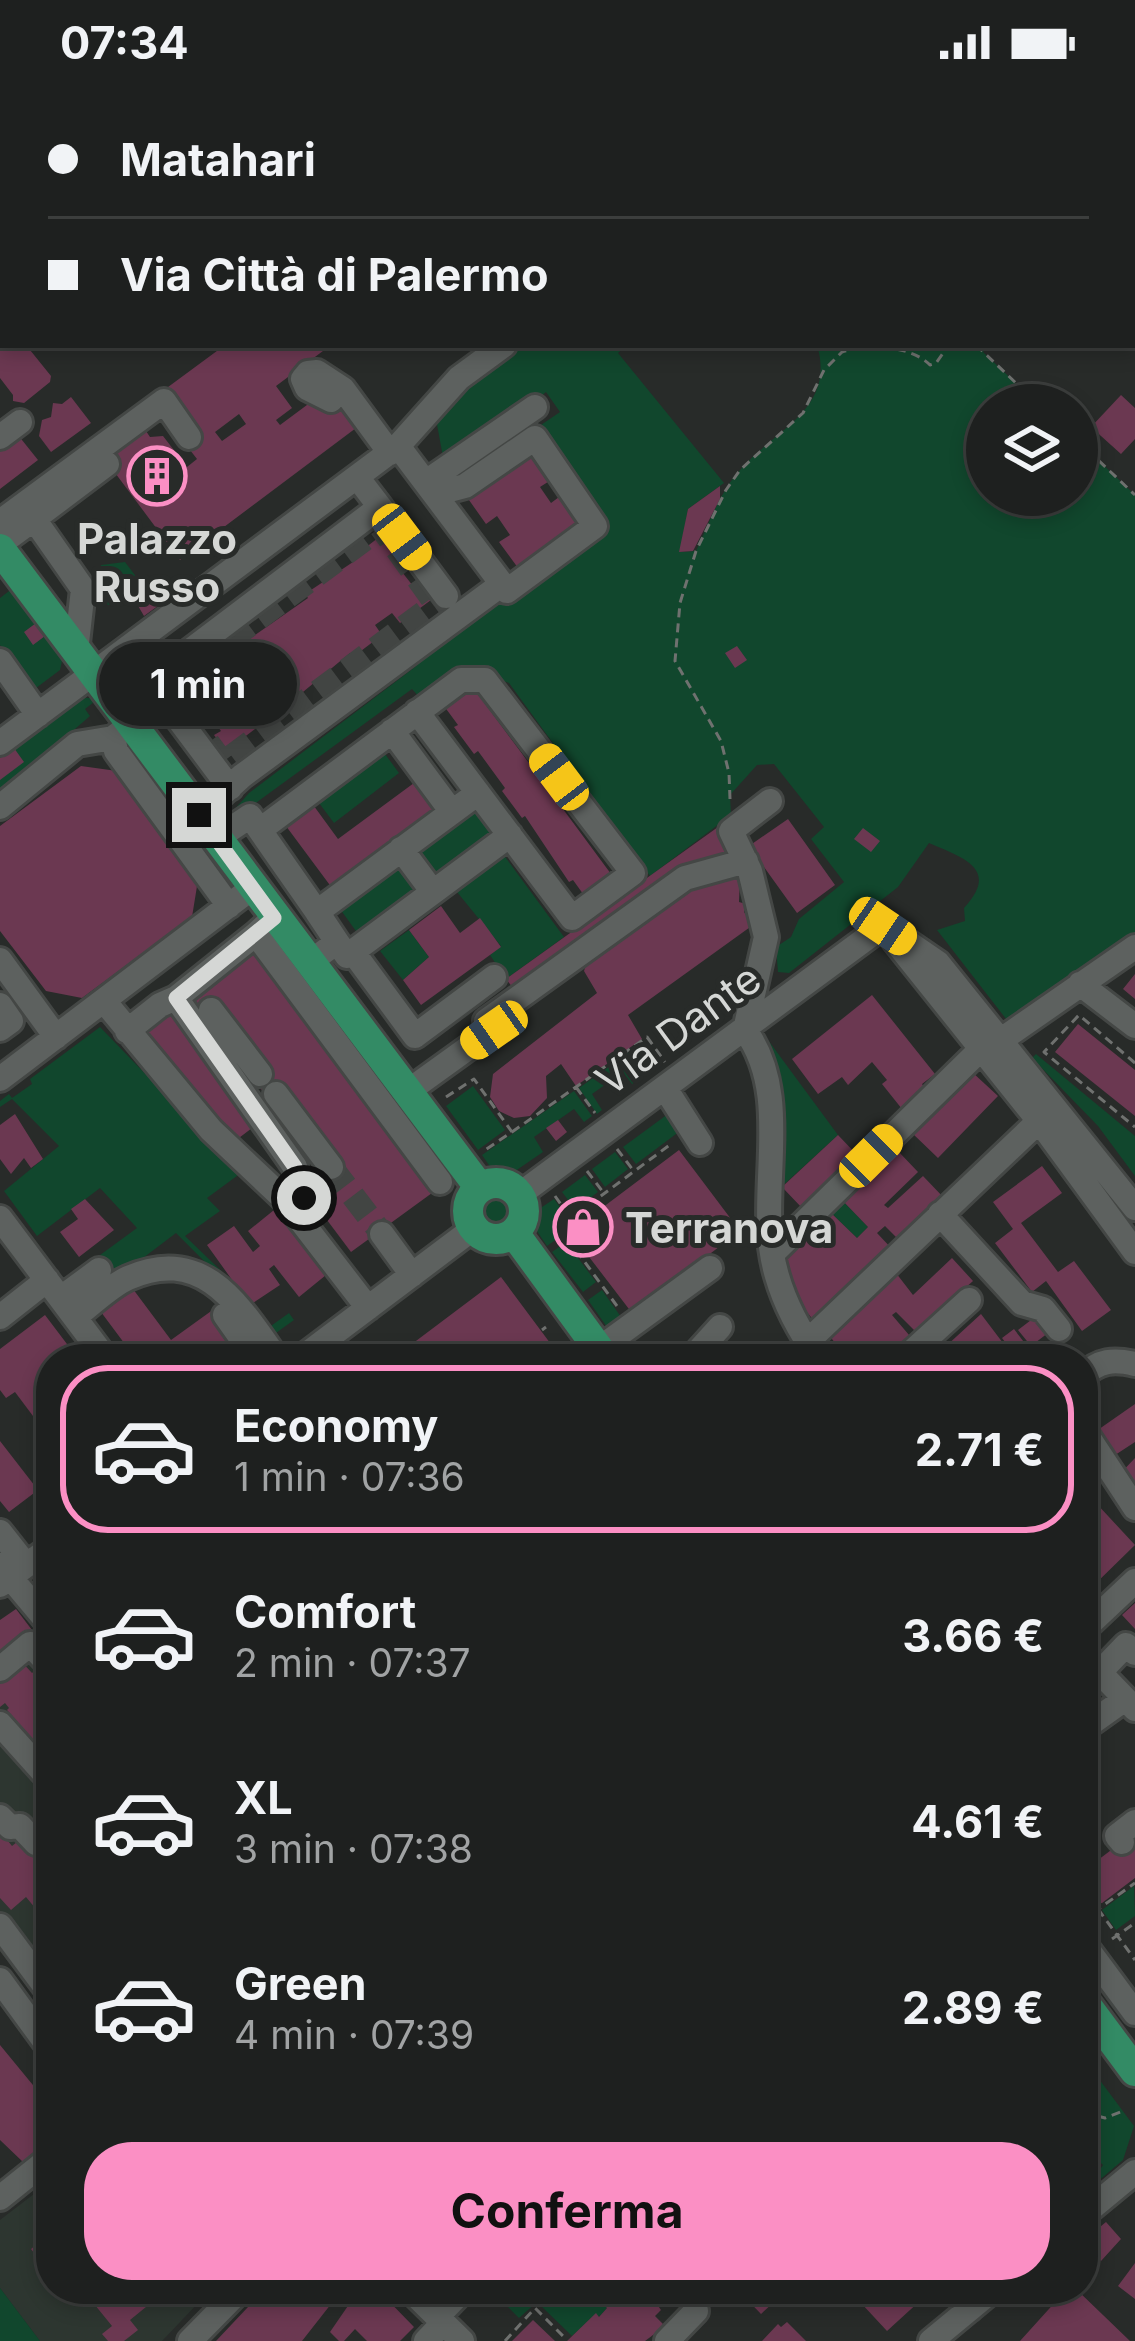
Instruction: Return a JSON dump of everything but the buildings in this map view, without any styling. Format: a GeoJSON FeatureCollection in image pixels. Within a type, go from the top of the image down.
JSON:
{"type":"FeatureCollection","features":[{"type":"Feature","properties":{"kind":"main road"},"geometry":{"type":"LineString","coordinates":[[0,547],[10,582],[85,663],[122,731],[207,827],[256,911],[309,963],[480,1188]]}},
{"type":"Feature","properties":{"kind":"main road"},"geometry":{"type":"LineString","coordinates":[[503,1184],[519,1195],[525,1213],[514,1233],[493,1240],[474,1228],[468,1207],[480,1188],[503,1184]]}},
{"type":"Feature","properties":{"kind":"main road"},"geometry":{"type":"LineString","coordinates":[[514,1233],[590,1344]]}},
{"type":"Feature","properties":{"kind":"main road"},"geometry":{"type":"LineString","coordinates":[[1098,2021],[1135,2071]]}},
{"type":"Feature","properties":{"kind":"street"},"geometry":{"type":"LineString","coordinates":[[0,742],[38,715],[85,663],[176,612],[394,450],[459,378],[501,348]]}},
{"type":"Feature","properties":{"kind":"street"},"geometry":{"type":"LineString","coordinates":[[331,400],[303,384],[308,373],[316,372],[344,389],[431,488],[507,591],[595,526],[535,438],[465,486],[431,488]]}},
{"type":"Feature","properties":{"kind":"street"},"geometry":{"type":"LineString","coordinates":[[0,522],[164,401],[190,437]]}},
{"type":"Feature","properties":{"kind":"street"},"geometry":{"type":"LineString","coordinates":[[431,488],[535,407]]}},
{"type":"Feature","properties":{"kind":"street"},"geometry":{"type":"LineString","coordinates":[[0,547],[107,464]]}},
{"type":"Feature","properties":{"kind":"street"},"geometry":{"type":"LineString","coordinates":[[357,477],[446,596]]}},
{"type":"Feature","properties":{"kind":"street"},"geometry":{"type":"LineString","coordinates":[[230,788],[150,682],[380,507]]}},
{"type":"Feature","properties":{"kind":"street"},"geometry":{"type":"LineString","coordinates":[[308,514],[329,544]]}},
{"type":"Feature","properties":{"kind":"street"},"geometry":{"type":"LineString","coordinates":[[34,519],[82,589],[85,663]]}},
{"type":"Feature","properties":{"kind":"street"},"geometry":{"type":"LineString","coordinates":[[207,827],[230,788],[502,584]]}},
{"type":"Feature","properties":{"kind":"street"},"geometry":{"type":"LineString","coordinates":[[176,612],[200,643]]}},
{"type":"Feature","properties":{"kind":"street"},"geometry":{"type":"LineString","coordinates":[[0,661],[38,715]]}},
{"type":"Feature","properties":{"kind":"street"},"geometry":{"type":"LineString","coordinates":[[260,830],[417,712],[461,680],[484,680],[633,873],[572,918],[417,712]]}},
{"type":"Feature","properties":{"kind":"street"},"geometry":{"type":"LineString","coordinates":[[0,807],[77,744],[122,731]]}},
{"type":"Feature","properties":{"kind":"street"},"geometry":{"type":"LineString","coordinates":[[122,731],[116,751],[256,911],[440,1182]]}},
{"type":"Feature","properties":{"kind":"street"},"geometry":{"type":"LineString","coordinates":[[392,731],[452,812]]}},
{"type":"Feature","properties":{"kind":"street"},"geometry":{"type":"LineString","coordinates":[[317,912],[478,793]]}},
{"type":"Feature","properties":{"kind":"street"},"geometry":{"type":"LineString","coordinates":[[770,801],[731,831],[746,861],[766,937],[745,1030],[761,1058],[770,1104],[768,1195],[777,1275],[810,1344]]}},
{"type":"Feature","properties":{"kind":"street"},"geometry":{"type":"LineString","coordinates":[[207,827],[250,816],[317,912],[415,1036],[494,977]]}},
{"type":"Feature","properties":{"kind":"street"},"geometry":{"type":"LineString","coordinates":[[309,963],[345,947],[433,892],[510,836]]}},
{"type":"Feature","properties":{"kind":"street"},"geometry":{"type":"LineString","coordinates":[[401,849],[433,892]]}},
{"type":"Feature","properties":{"kind":"street"},"geometry":{"type":"LineString","coordinates":[[407,1092],[494,1030],[486,1021],[685,878],[746,861]]}},
{"type":"Feature","properties":{"kind":"street"},"geometry":{"type":"LineString","coordinates":[[256,911],[184,973],[182,989],[295,1167],[304,1198],[291,1208]]}},
{"type":"Feature","properties":{"kind":"street"},"geometry":{"type":"LineString","coordinates":[[0,1079],[104,1001],[256,911]]}},
{"type":"Feature","properties":{"kind":"street","name":"Via Dante"},"geometry":{"type":"LineString","coordinates":[[519,1195],[666,1076],[745,1030],[883,926],[991,1044]]}},
{"type":"Feature","properties":{"kind":"street"},"geometry":{"type":"LineString","coordinates":[[773,1252],[991,1044],[1135,946]]}},
{"type":"Feature","properties":{"kind":"street"},"geometry":{"type":"LineString","coordinates":[[0,960],[56,1036]]}},
{"type":"Feature","properties":{"kind":"street"},"geometry":{"type":"LineString","coordinates":[[1080,984],[1135,1026]]}},
{"type":"Feature","properties":{"kind":"street"},"geometry":{"type":"LineString","coordinates":[[127,1031],[182,989]]}},
{"type":"Feature","properties":{"kind":"street"},"geometry":{"type":"LineString","coordinates":[[104,1001],[211,1130],[291,1208],[368,1308]]}},
{"type":"Feature","properties":{"kind":"street"},"geometry":{"type":"LineString","coordinates":[[0,1006],[11,1021],[0,1028]]}},
{"type":"Feature","properties":{"kind":"street"},"geometry":{"type":"LineString","coordinates":[[211,1010],[331,1167]]}},
{"type":"Feature","properties":{"kind":"street"},"geometry":{"type":"LineString","coordinates":[[991,1044],[1039,1121],[1135,1252]]}},
{"type":"Feature","properties":{"kind":"street"},"geometry":{"type":"LineString","coordinates":[[991,1044],[1135,1208]]}},
{"type":"Feature","properties":{"kind":"street"},"geometry":{"type":"LineString","coordinates":[[666,1076],[696,1136]]}},
{"type":"Feature","properties":{"kind":"street"},"geometry":{"type":"LineString","coordinates":[[819,1344],[940,1214],[1039,1121]]}},
{"type":"Feature","properties":{"kind":"street"},"geometry":{"type":"LineString","coordinates":[[940,1214],[1022,1303],[1042,1309],[1059,1329]]}},
{"type":"Feature","properties":{"kind":"street"},"geometry":{"type":"LineString","coordinates":[[0,1218],[95,1344]]}},
{"type":"Feature","properties":{"kind":"street"},"geometry":{"type":"LineString","coordinates":[[324,1344],[474,1228]]}},
{"type":"Feature","properties":{"kind":"street"},"geometry":{"type":"LineString","coordinates":[[382,1234],[412,1275]]}},
{"type":"Feature","properties":{"kind":"street"},"geometry":{"type":"LineString","coordinates":[[0,1317],[173,1268],[217,1282],[266,1344]]}},
{"type":"Feature","properties":{"kind":"street"},"geometry":{"type":"LineString","coordinates":[[606,1344],[710,1268]]}},
{"type":"Feature","properties":{"kind":"street"},"geometry":{"type":"LineString","coordinates":[[61,1298],[99,1270]]}},
{"type":"Feature","properties":{"kind":"street"},"geometry":{"type":"LineString","coordinates":[[921,1344],[969,1300]]}},
{"type":"Feature","properties":{"kind":"street"},"geometry":{"type":"LineString","coordinates":[[225,1315],[245,1344]]}},
{"type":"Feature","properties":{"kind":"street"},"geometry":{"type":"LineString","coordinates":[[705,1344],[720,1327]]}},
{"type":"Feature","properties":{"kind":"street"},"geometry":{"type":"LineString","coordinates":[[1098,1364],[1117,1360],[1135,1364]]}},
{"type":"Feature","properties":{"kind":"street"},"geometry":{"type":"LineString","coordinates":[[1098,1452],[1135,1508]]}},
{"type":"Feature","properties":{"kind":"street"},"geometry":{"type":"LineString","coordinates":[[0,1532],[25,1568]]}},
{"type":"Feature","properties":{"kind":"street"},"geometry":{"type":"LineString","coordinates":[[1098,1616],[1135,1581]]}},
{"type":"Feature","properties":{"kind":"street"},"geometry":{"type":"LineString","coordinates":[[0,1669],[30,1644],[36,1650]]}},
{"type":"Feature","properties":{"kind":"street"},"geometry":{"type":"LineString","coordinates":[[1098,1660],[1126,1645],[1135,1653]]}},
{"type":"Feature","properties":{"kind":"street"},"geometry":{"type":"LineString","coordinates":[[1098,1671],[1130,1704],[1098,1721]]}},
{"type":"Feature","properties":{"kind":"street"},"geometry":{"type":"LineString","coordinates":[[0,1724],[36,1764]]}},
{"type":"Feature","properties":{"kind":"street"},"geometry":{"type":"LineString","coordinates":[[0,1816],[10,1827],[20,1826],[36,1843]]}},
{"type":"Feature","properties":{"kind":"street"},"geometry":{"type":"LineString","coordinates":[[0,1926],[36,1978]]}},
{"type":"Feature","properties":{"kind":"street"},"geometry":{"type":"LineString","coordinates":[[1098,1963],[1135,2013]]}},
{"type":"Feature","properties":{"kind":"street"},"geometry":{"type":"LineString","coordinates":[[0,1980],[36,2029]]}},
{"type":"Feature","properties":{"kind":"street"},"geometry":{"type":"LineString","coordinates":[[0,2198],[36,2169]]}},
{"type":"Feature","properties":{"kind":"street"},"geometry":{"type":"LineString","coordinates":[[1098,2203],[1135,2172]]}},
{"type":"Feature","properties":{"kind":"street"},"geometry":{"type":"LineString","coordinates":[[190,2341],[226,2304]]}},
{"type":"Feature","properties":{"kind":"street"},"geometry":{"type":"LineString","coordinates":[[931,2341],[958,2304]]}},
{"type":"Feature","properties":{"kind":"street"},"geometry":{"type":"LineString","coordinates":[[667,2341],[697,2311]]}},
{"type":"Feature","properties":{"kind":"street"},"geometry":{"type":"LineString","coordinates":[[435,2327],[462,2341]]}},
{"type":"Feature","properties":{"kind":"path"},"geometry":{"type":"LineString","coordinates":[[731,831],[729,773],[721,741],[675,661],[680,603],[696,551],[740,470],[803,413],[824,370],[842,352],[900,349],[914,352],[930,365],[947,348]]}},
{"type":"Feature","properties":{"kind":"path"},"geometry":{"type":"LineString","coordinates":[[979,348],[1018,384]]}},
{"type":"Feature","properties":{"kind":"path"},"geometry":{"type":"LineString","coordinates":[[1098,460],[1135,495]]}},
{"type":"Feature","properties":{"kind":"path"},"geometry":{"type":"LineString","coordinates":[[1135,1063],[1078,1016],[1044,1052],[1135,1126]]}},
{"type":"Feature","properties":{"kind":"path"},"geometry":{"type":"LineString","coordinates":[[478,1155],[647,1037],[666,1076]]}},
{"type":"Feature","properties":{"kind":"path"},"geometry":{"type":"LineString","coordinates":[[440,1102],[474,1078],[512,1132]]}},
{"type":"Feature","properties":{"kind":"path"},"geometry":{"type":"LineString","coordinates":[[576,1087],[596,1114]]}},
{"type":"Feature","properties":{"kind":"path"},"geometry":{"type":"LineString","coordinates":[[631,1325],[560,1227],[634,1172],[696,1136]]}},
{"type":"Feature","properties":{"kind":"path"},"geometry":{"type":"LineString","coordinates":[[616,1148],[634,1172]]}},
{"type":"Feature","properties":{"kind":"path"},"geometry":{"type":"LineString","coordinates":[[586,1170],[604,1194]]}},
{"type":"Feature","properties":{"kind":"path"},"geometry":{"type":"LineString","coordinates":[[554,1195],[572,1218]]}},
{"type":"Feature","properties":{"kind":"path"},"geometry":{"type":"LineString","coordinates":[[1134,1881],[1098,1909],[1135,1960]]}},
{"type":"Feature","properties":{"kind":"path"},"geometry":{"type":"LineString","coordinates":[[1111,1940],[1135,1923]]}},
{"type":"Feature","properties":{"kind":"path"},"geometry":{"type":"LineString","coordinates":[[1098,2116],[1123,2111]]}},
{"type":"Feature","properties":{"kind":"path"},"geometry":{"type":"LineString","coordinates":[[505,2341],[536,2308],[565,2338]]}},
{"type":"Feature","properties":{"kind":"shaded area"},"geometry":{"type":"Polygon","coordinates":[[[36,1630],[36,1999],[0,1951],[0,1660],[36,1630]]]}},
{"type":"Feature","properties":{"kind":"shaded area"},"geometry":{"type":"Polygon","coordinates":[[[36,2192],[36,2304],[197,2304],[162,2341],[40,2341],[0,2288],[0,2220],[36,2192]]]}},
{"type":"Feature","properties":{"kind":"green space"},"geometry":{"type":"Polygon","coordinates":[[[509,348],[624,348],[618,353],[724,483],[688,509],[680,552],[696,551],[734,478],[811,402],[821,367],[818,348],[986,348],[983,352],[1017,384],[966,384],[966,516],[1098,516],[1098,460],[1135,495],[1135,935],[1010,1024],[937,930],[965,921],[964,908],[979,884],[978,874],[965,860],[929,843],[898,887],[789,973],[778,972],[776,947],[791,937],[799,919],[844,882],[811,839],[824,827],[774,764],[757,765],[730,795],[731,815],[650,876],[509,683],[472,670],[421,699],[412,689],[238,816],[233,811],[249,793],[415,667],[437,645],[609,525],[541,425],[560,412],[546,392],[540,397],[536,393],[443,457],[436,419],[450,396],[509,348]]]}},
{"type":"Feature","properties":{"kind":"green space"},"geometry":{"type":"Polygon","coordinates":[[[125,562],[144,587],[119,607],[96,602],[101,565],[125,562]]]}},
{"type":"Feature","properties":{"kind":"green space"},"geometry":{"type":"Polygon","coordinates":[[[13,588],[62,661],[60,670],[32,691],[0,645],[0,598],[13,588]]]}},
{"type":"Feature","properties":{"kind":"green space"},"geometry":{"type":"Polygon","coordinates":[[[80,698],[94,702],[85,709],[90,716],[0,794],[0,758],[80,698]]]}},
{"type":"Feature","properties":{"kind":"green space"},"geometry":{"type":"Polygon","coordinates":[[[382,750],[399,773],[334,823],[316,799],[382,750]]]}},
{"type":"Feature","properties":{"kind":"green space"},"geometry":{"type":"Polygon","coordinates":[[[479,806],[496,837],[438,880],[417,851],[479,806]]]}},
{"type":"Feature","properties":{"kind":"green space"},"geometry":{"type":"Polygon","coordinates":[[[503,854],[564,937],[506,979],[490,955],[501,946],[457,892],[457,887],[503,854]]]}},
{"type":"Feature","properties":{"kind":"green space"},"geometry":{"type":"Polygon","coordinates":[[[399,867],[420,895],[361,938],[340,909],[399,867]]]}},
{"type":"Feature","properties":{"kind":"green space"},"geometry":{"type":"Polygon","coordinates":[[[409,930],[429,957],[403,980],[380,951],[409,930]]]}},
{"type":"Feature","properties":{"kind":"green space"},"geometry":{"type":"Polygon","coordinates":[[[100,1027],[241,1173],[207,1198],[220,1211],[185,1236],[239,1288],[268,1328],[289,1313],[294,1320],[269,1338],[241,1298],[176,1233],[114,1280],[96,1258],[137,1228],[100,1188],[37,1236],[4,1191],[59,1146],[12,1099],[0,1107],[0,1101],[32,1084],[30,1079],[100,1027]]]}},
{"type":"Feature","properties":{"kind":"green space"},"geometry":{"type":"Polygon","coordinates":[[[768,1040],[838,1135],[779,1189],[780,1105],[768,1040]]]}},
{"type":"Feature","properties":{"kind":"green space"},"geometry":{"type":"Polygon","coordinates":[[[644,1042],[660,1065],[647,1055],[628,1068],[637,1081],[632,1084],[623,1072],[592,1094],[602,1110],[597,1114],[579,1088],[644,1042]]]}},
{"type":"Feature","properties":{"kind":"green space"},"geometry":{"type":"Polygon","coordinates":[[[1036,1054],[1135,1136],[1135,1176],[1098,1126],[1032,1058],[1036,1054]]]}},
{"type":"Feature","properties":{"kind":"green space"},"geometry":{"type":"Polygon","coordinates":[[[473,1086],[505,1130],[478,1150],[446,1106],[473,1086]]]}},
{"type":"Feature","properties":{"kind":"green space"},"geometry":{"type":"Polygon","coordinates":[[[574,1091],[592,1116],[584,1122],[574,1109],[534,1137],[543,1152],[508,1176],[495,1174],[482,1155],[574,1091]]]}},
{"type":"Feature","properties":{"kind":"green space"},"geometry":{"type":"Polygon","coordinates":[[[672,1111],[684,1128],[636,1164],[623,1147],[672,1111]]]}},
{"type":"Feature","properties":{"kind":"green space"},"geometry":{"type":"Polygon","coordinates":[[[615,1152],[628,1169],[605,1187],[592,1169],[615,1152]]]}},
{"type":"Feature","properties":{"kind":"green space"},"geometry":{"type":"Polygon","coordinates":[[[585,1175],[598,1192],[575,1209],[562,1192],[585,1175]]]}},
{"type":"Feature","properties":{"kind":"green space"},"geometry":{"type":"Polygon","coordinates":[[[496,1195],[507,1200],[512,1211],[507,1222],[496,1227],[485,1222],[480,1211],[485,1200],[496,1195]]]}},
{"type":"Feature","properties":{"kind":"green space"},"geometry":{"type":"Polygon","coordinates":[[[554,1199],[567,1217],[557,1223],[561,1236],[547,1246],[532,1224],[536,1211],[554,1199]]]}},
{"type":"Feature","properties":{"kind":"green space"},"geometry":{"type":"Polygon","coordinates":[[[841,1199],[868,1227],[857,1238],[829,1211],[841,1199]]]}},
{"type":"Feature","properties":{"kind":"green space"},"geometry":{"type":"Polygon","coordinates":[[[566,1242],[596,1282],[583,1292],[552,1252],[566,1242]]]}},
{"type":"Feature","properties":{"kind":"green space"},"geometry":{"type":"Polygon","coordinates":[[[602,1290],[621,1317],[607,1327],[588,1300],[602,1290]]]}},
{"type":"Feature","properties":{"kind":"green space"},"geometry":{"type":"Polygon","coordinates":[[[1134,1886],[1135,1916],[1116,1930],[1102,1910],[1134,1886]]]}},
{"type":"Feature","properties":{"kind":"green space"},"geometry":{"type":"Polygon","coordinates":[[[1098,2078],[1134,2126],[1123,2160],[1098,2181],[1103,2165],[1098,2160],[1098,2078]]]}},
{"type":"Feature","properties":{"kind":"green space"},"geometry":{"type":"Polygon","coordinates":[[[0,2288],[40,2341],[0,2341],[0,2288]]]}},
{"type":"Feature","properties":{"kind":"green space"},"geometry":{"type":"Polygon","coordinates":[[[505,2304],[535,2304],[519,2318],[505,2304]]]}},
{"type":"Feature","properties":{"kind":"green space"},"geometry":{"type":"Polygon","coordinates":[[[539,2304],[604,2304],[607,2308],[599,2317],[596,2314],[572,2336],[539,2304]]]}},
{"type":"Feature","properties":{"kind":"tunnel"},"geometry":{"type":"LineString","coordinates":[[183,710],[166,687],[381,527],[436,604]]}},
{"type":"Feature","properties":{"kind":"tunnel"},"geometry":{"type":"LineString","coordinates":[[208,743],[223,763],[446,596]]}},
{"type":"Feature","properties":{"kind":"tunnel"},"geometry":{"type":"LineString","coordinates":[[331,1167],[382,1234]]}},
{"type":"Feature","properties":{"kind":"place","name":"Palazzo Russo"},"geometry":{"type":"Point","coordinates":[157,476]}},
{"type":"Feature","properties":{"kind":"place","name":"Terranova"},"geometry":{"type":"Point","coordinates":[583,1227]}},
{"type":"Feature","properties":{"kind":"route"},"geometry":{"type":"LineString","coordinates":[[199,815],[274,918],[176,998],[295,1167],[304,1198]]}}]}
